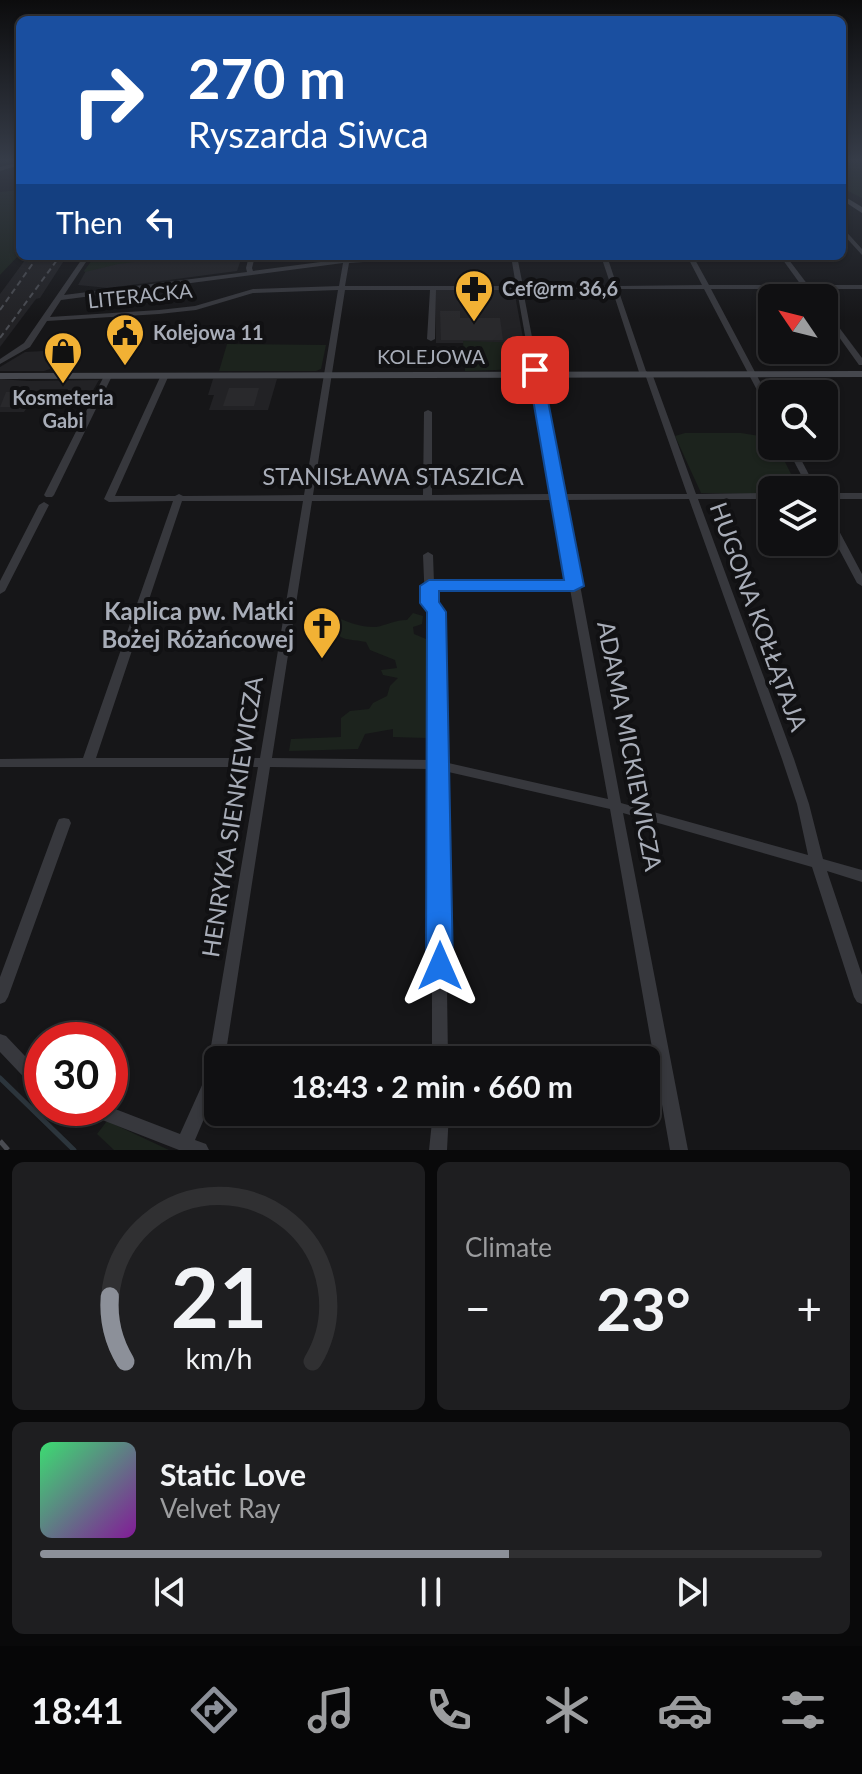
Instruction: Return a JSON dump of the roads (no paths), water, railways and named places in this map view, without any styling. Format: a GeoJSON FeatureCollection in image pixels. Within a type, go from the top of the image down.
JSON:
{"type":"FeatureCollection","features":[{"type":"Feature","properties":{"kind":"street"},"geometry":{"type":"LineString","coordinates":[[846,234],[862,253]]}},
{"type":"Feature","properties":{"kind":"street"},"geometry":{"type":"LineString","coordinates":[[0,362],[27,345],[84,260]]}},
{"type":"Feature","properties":{"kind":"street"},"geometry":{"type":"LineString","coordinates":[[251,260],[251,274]]}},
{"type":"Feature","properties":{"kind":"street"},"geometry":{"type":"LineString","coordinates":[[59,298],[340,260]]}},
{"type":"Feature","properties":{"kind":"street","name":"HENRYKA SIENKIEWICZA"},"geometry":{"type":"LineString","coordinates":[[193,1147],[217,1058],[346,260]]}},
{"type":"Feature","properties":{"kind":"street","name":"ADAMA MICKIEWICZA"},"geometry":{"type":"LineString","coordinates":[[515,260],[679,1150]]}},
{"type":"Feature","properties":{"kind":"street","name":"HUGONA KOŁŁĄTAJA"},"geometry":{"type":"LineString","coordinates":[[606,260],[800,794],[817,863],[862,997]]}},
{"type":"Feature","properties":{"kind":"street"},"geometry":{"type":"LineString","coordinates":[[692,260],[758,384]]}},
{"type":"Feature","properties":{"kind":"street"},"geometry":{"type":"LineString","coordinates":[[786,260],[804,284]]}},
{"type":"Feature","properties":{"kind":"street","name":"LITERACKA"},"geometry":{"type":"LineString","coordinates":[[44,319],[196,308],[253,291],[342,287],[758,287]]}},
{"type":"Feature","properties":{"kind":"street"},"geometry":{"type":"LineString","coordinates":[[431,339],[433,287]]}},
{"type":"Feature","properties":{"kind":"street","name":"LITERACKA"},"geometry":{"type":"LineString","coordinates":[[838,287],[862,287]]}},
{"type":"Feature","properties":{"kind":"street"},"geometry":{"type":"LineString","coordinates":[[838,330],[862,363]]}},
{"type":"Feature","properties":{"kind":"street","name":"KOLEJOWA"},"geometry":{"type":"LineString","coordinates":[[0,376],[862,374]]}},
{"type":"Feature","properties":{"kind":"street","name":"STANISŁAWA STASZICA"},"geometry":{"type":"LineString","coordinates":[[165,375],[109,499],[758,496]]}},
{"type":"Feature","properties":{"kind":"street"},"geometry":{"type":"LineString","coordinates":[[0,591],[108,376]]}},
{"type":"Feature","properties":{"kind":"street"},"geometry":{"type":"LineString","coordinates":[[427,497],[428,412]]}},
{"type":"Feature","properties":{"kind":"street"},"geometry":{"type":"LineString","coordinates":[[838,496],[862,496]]}},
{"type":"Feature","properties":{"kind":"street"},"geometry":{"type":"LineString","coordinates":[[88,763],[179,497]]}},
{"type":"Feature","properties":{"kind":"street"},"geometry":{"type":"LineString","coordinates":[[838,538],[862,583]]}},
{"type":"Feature","properties":{"kind":"street"},"geometry":{"type":"LineString","coordinates":[[428,555],[430,603],[437,612],[440,1046]]}},
{"type":"Feature","properties":{"kind":"street"},"geometry":{"type":"LineString","coordinates":[[429,586],[574,586]]}},
{"type":"Feature","properties":{"kind":"street"},"geometry":{"type":"LineString","coordinates":[[0,763],[439,765],[616,806],[862,876]]}},
{"type":"Feature","properties":{"kind":"street"},"geometry":{"type":"LineString","coordinates":[[0,997],[64,823]]}},
{"type":"Feature","properties":{"kind":"street"},"geometry":{"type":"LineString","coordinates":[[0,1041],[24,1066]]}},
{"type":"Feature","properties":{"kind":"street"},"geometry":{"type":"LineString","coordinates":[[128,1122],[193,1147]]}},
{"type":"Feature","properties":{"kind":"street"},"geometry":{"type":"LineString","coordinates":[[438,1150],[440,1126]]}},
{"type":"Feature","properties":{"kind":"waterway"},"geometry":{"type":"LineString","coordinates":[[0,1078],[74,1150]]}},
{"type":"Feature","properties":{"kind":"railway"},"geometry":{"type":"LineString","coordinates":[[0,310],[35,260]]}},
{"type":"Feature","properties":{"kind":"railway"},"geometry":{"type":"LineString","coordinates":[[0,338],[57,260]]}},
{"type":"Feature","properties":{"kind":"railway"},"geometry":{"type":"LineString","coordinates":[[0,1141],[8,1150]]}},
{"type":"Feature","properties":{"kind":"place","name":"Cef@rm 36,6"},"geometry":{"type":"Point","coordinates":[474,323]}},
{"type":"Feature","properties":{"kind":"place","name":"Kolejowa 11"},"geometry":{"type":"Point","coordinates":[125,367]}},
{"type":"Feature","properties":{"kind":"place","name":"Kosmeteria Gabi"},"geometry":{"type":"Point","coordinates":[63,385]}},
{"type":"Feature","properties":{"kind":"place","name":"Kaplica pw. Matki Bożej Różańcowej"},"geometry":{"type":"Point","coordinates":[322,660]}}]}
